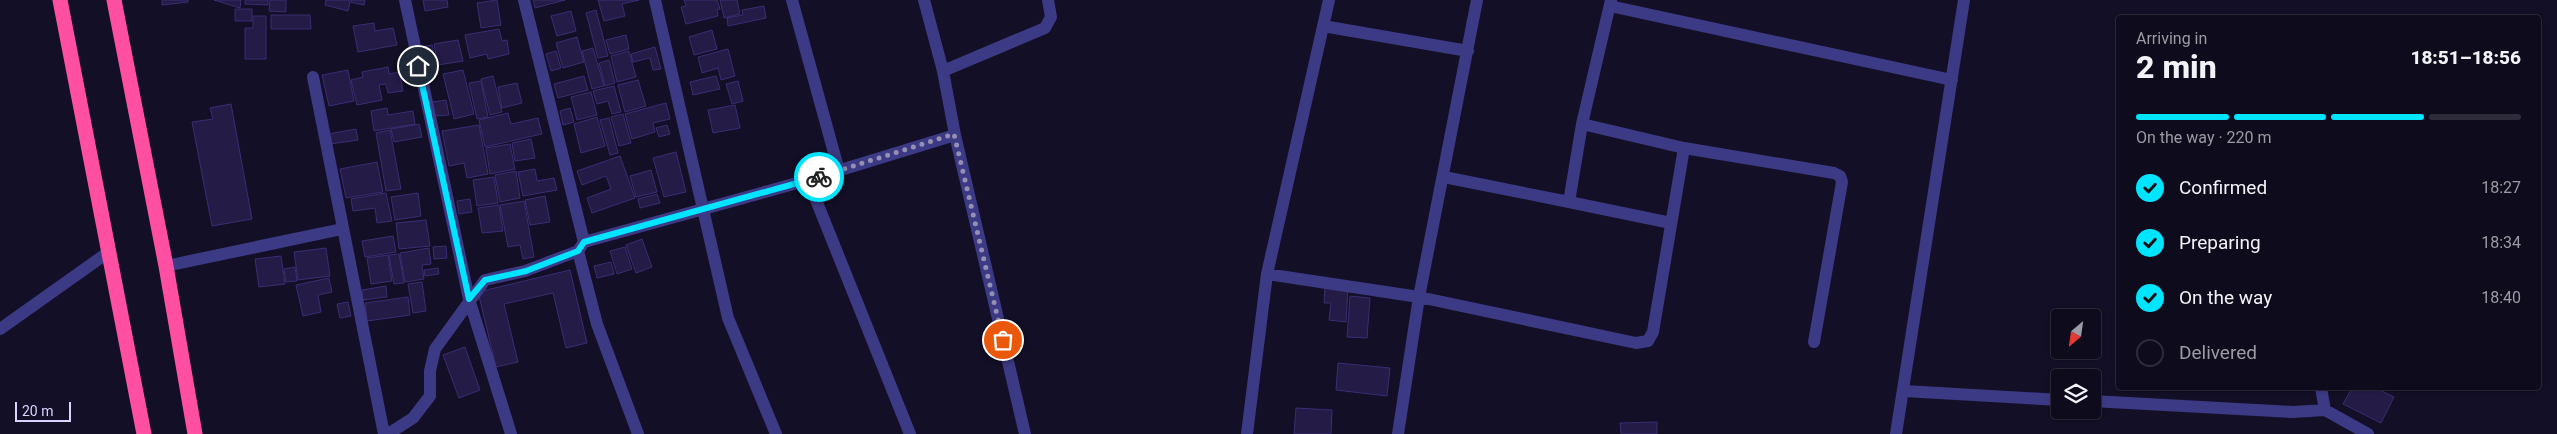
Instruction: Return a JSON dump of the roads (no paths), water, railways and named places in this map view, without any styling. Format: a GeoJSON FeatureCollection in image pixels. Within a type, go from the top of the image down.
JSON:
{"type":"FeatureCollection","features":[{"type":"Feature","properties":{"kind":"highway"},"geometry":{"type":"LineString","coordinates":[[60,0],[144,434]]}},
{"type":"Feature","properties":{"kind":"highway"},"geometry":{"type":"LineString","coordinates":[[114,0],[166,266],[195,434]]}},
{"type":"Feature","properties":{"kind":"street"},"geometry":{"type":"LineString","coordinates":[[405,0],[469,299],[511,434]]}},
{"type":"Feature","properties":{"kind":"street"},"geometry":{"type":"LineString","coordinates":[[524,0],[581,246],[597,324],[638,434]]}},
{"type":"Feature","properties":{"kind":"street"},"geometry":{"type":"LineString","coordinates":[[656,0],[728,318],[776,434]]}},
{"type":"Feature","properties":{"kind":"street"},"geometry":{"type":"LineString","coordinates":[[792,0],[839,171]]}},
{"type":"Feature","properties":{"kind":"street"},"geometry":{"type":"LineString","coordinates":[[924,0],[943,71],[954,134],[1025,434]]}},
{"type":"Feature","properties":{"kind":"street"},"geometry":{"type":"LineString","coordinates":[[943,71],[1045,28],[1051,18],[1048,0]]}},
{"type":"Feature","properties":{"kind":"street"},"geometry":{"type":"LineString","coordinates":[[1247,434],[1268,274],[1329,0]]}},
{"type":"Feature","properties":{"kind":"street"},"geometry":{"type":"LineString","coordinates":[[1398,434],[1419,297],[1444,177],[1477,0]]}},
{"type":"Feature","properties":{"kind":"street"},"geometry":{"type":"LineString","coordinates":[[1896,434],[1964,0]]}},
{"type":"Feature","properties":{"kind":"street"},"geometry":{"type":"LineString","coordinates":[[1569,202],[1582,124],[1611,3],[1952,80]]}},
{"type":"Feature","properties":{"kind":"street"},"geometry":{"type":"LineString","coordinates":[[1323,26],[1468,51]]}},
{"type":"Feature","properties":{"kind":"street"},"geometry":{"type":"LineString","coordinates":[[313,78],[342,229],[386,434],[414,418],[430,396],[430,371],[435,349],[469,299],[485,280],[526,271],[581,246],[839,171],[954,134]]}},
{"type":"Feature","properties":{"kind":"street"},"geometry":{"type":"LineString","coordinates":[[1582,124],[1684,148],[1834,173],[1840,176],[1842,182],[1814,342]]}},
{"type":"Feature","properties":{"kind":"street"},"geometry":{"type":"LineString","coordinates":[[1268,274],[1419,297],[1636,343],[1648,341],[1653,332],[1684,148]]}},
{"type":"Feature","properties":{"kind":"street"},"geometry":{"type":"LineString","coordinates":[[1444,177],[1670,223]]}},
{"type":"Feature","properties":{"kind":"street"},"geometry":{"type":"LineString","coordinates":[[808,180],[910,434]]}},
{"type":"Feature","properties":{"kind":"street"},"geometry":{"type":"LineString","coordinates":[[166,266],[342,229]]}},
{"type":"Feature","properties":{"kind":"street"},"geometry":{"type":"LineString","coordinates":[[0,329],[110,251]]}},
{"type":"Feature","properties":{"kind":"street"},"geometry":{"type":"LineString","coordinates":[[2321,390],[2325,410]]}},
{"type":"Feature","properties":{"kind":"street"},"geometry":{"type":"LineString","coordinates":[[1904,391],[2051,399]]}},
{"type":"Feature","properties":{"kind":"street"},"geometry":{"type":"LineString","coordinates":[[2101,401],[2293,412],[2325,410],[2368,434]]}}]}
